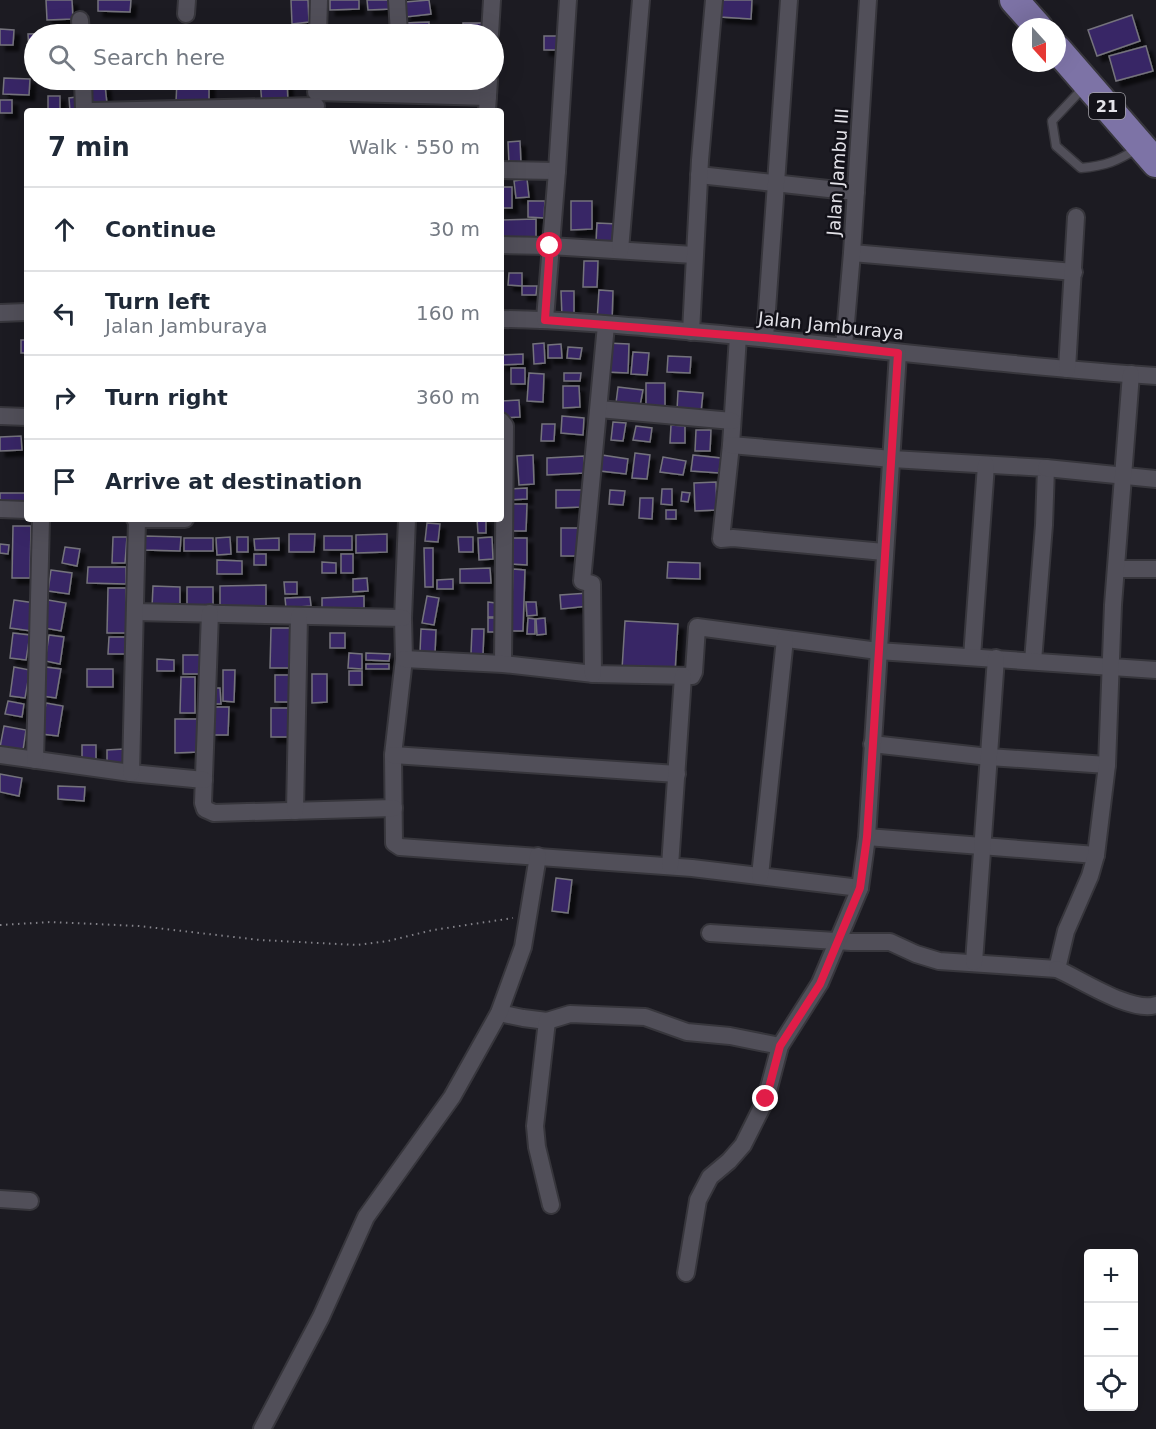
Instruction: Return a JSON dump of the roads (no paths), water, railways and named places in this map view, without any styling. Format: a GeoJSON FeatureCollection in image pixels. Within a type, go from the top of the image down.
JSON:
{"type":"FeatureCollection","features":[{"type":"Feature","properties":{"kind":"highway"},"geometry":{"type":"LineString","coordinates":[[1014,0],[1030,18]]}},
{"type":"Feature","properties":{"kind":"highway","name":"21"},"geometry":{"type":"LineString","coordinates":[[1066,59],[1149,155]]}},
{"type":"Feature","properties":{"kind":"street"},"geometry":{"type":"LineString","coordinates":[[318,24],[319,0]]}},
{"type":"Feature","properties":{"kind":"street"},"geometry":{"type":"LineString","coordinates":[[397,0],[398,24]]}},
{"type":"Feature","properties":{"kind":"street"},"geometry":{"type":"LineString","coordinates":[[491,24],[492,0]]}},
{"type":"Feature","properties":{"kind":"street"},"geometry":{"type":"LineString","coordinates":[[545,320],[568,0]]}},
{"type":"Feature","properties":{"kind":"street"},"geometry":{"type":"LineString","coordinates":[[620,250],[641,0]]}},
{"type":"Feature","properties":{"kind":"street"},"geometry":{"type":"LineString","coordinates":[[691,332],[699,175],[714,0]]}},
{"type":"Feature","properties":{"kind":"street"},"geometry":{"type":"LineString","coordinates":[[765,338],[789,0]]}},
{"type":"Feature","properties":{"kind":"street","name":"Jalan Jambu III"},"geometry":{"type":"LineString","coordinates":[[844,346],[868,0]]}},
{"type":"Feature","properties":{"kind":"street"},"geometry":{"type":"LineString","coordinates":[[83,90],[84,108]]}},
{"type":"Feature","properties":{"kind":"street"},"geometry":{"type":"LineString","coordinates":[[140,108],[316,97],[376,90]]}},
{"type":"Feature","properties":{"kind":"street"},"geometry":{"type":"LineString","coordinates":[[416,90],[488,104]]}},
{"type":"Feature","properties":{"kind":"street"},"geometry":{"type":"LineString","coordinates":[[504,170],[557,171]]}},
{"type":"Feature","properties":{"kind":"street"},"geometry":{"type":"LineString","coordinates":[[699,175],[856,192]]}},
{"type":"Feature","properties":{"kind":"street"},"geometry":{"type":"LineString","coordinates":[[1067,369],[1076,217]]}},
{"type":"Feature","properties":{"kind":"street"},"geometry":{"type":"LineString","coordinates":[[504,245],[694,255]]}},
{"type":"Feature","properties":{"kind":"street"},"geometry":{"type":"LineString","coordinates":[[852,253],[1074,272]]}},
{"type":"Feature","properties":{"kind":"street"},"geometry":{"type":"LineString","coordinates":[[0,313],[24,312]]}},
{"type":"Feature","properties":{"kind":"street","name":"Jalan Jamburaya"},"geometry":{"type":"LineString","coordinates":[[504,319],[606,324],[1156,376]]}},
{"type":"Feature","properties":{"kind":"street"},"geometry":{"type":"LineString","coordinates":[[593,674],[592,584],[582,581],[606,324]]}},
{"type":"Feature","properties":{"kind":"street"},"geometry":{"type":"LineString","coordinates":[[738,336],[731,445],[721,539],[734,538],[884,552]]}},
{"type":"Feature","properties":{"kind":"street"},"geometry":{"type":"LineString","coordinates":[[686,1273],[698,1200],[710,1177],[743,1145],[766,1099],[780,1046],[820,984],[840,941],[860,888],[867,837],[898,353]]}},
{"type":"Feature","properties":{"kind":"street"},"geometry":{"type":"LineString","coordinates":[[1057,969],[1066,931],[1090,876],[1096,855],[1107,765],[1110,666],[1131,374]]}},
{"type":"Feature","properties":{"kind":"street"},"geometry":{"type":"LineString","coordinates":[[599,409],[732,421]]}},
{"type":"Feature","properties":{"kind":"street"},"geometry":{"type":"LineString","coordinates":[[0,416],[24,417]]}},
{"type":"Feature","properties":{"kind":"street"},"geometry":{"type":"LineString","coordinates":[[504,425],[504,505]]}},
{"type":"Feature","properties":{"kind":"street"},"geometry":{"type":"LineString","coordinates":[[731,445],[892,459],[1046,468],[1156,479]]}},
{"type":"Feature","properties":{"kind":"street"},"geometry":{"type":"LineString","coordinates":[[972,657],[986,465]]}},
{"type":"Feature","properties":{"kind":"street"},"geometry":{"type":"LineString","coordinates":[[1033,661],[1044,525],[1046,468]]}},
{"type":"Feature","properties":{"kind":"street"},"geometry":{"type":"LineString","coordinates":[[0,509],[24,510]]}},
{"type":"Feature","properties":{"kind":"street"},"geometry":{"type":"LineString","coordinates":[[35,760],[41,522]]}},
{"type":"Feature","properties":{"kind":"street"},"geometry":{"type":"LineString","coordinates":[[131,773],[136,522]]}},
{"type":"Feature","properties":{"kind":"street"},"geometry":{"type":"LineString","coordinates":[[407,522],[403,618],[404,658],[393,755],[394,843],[400,847],[670,866],[860,888]]}},
{"type":"Feature","properties":{"kind":"street"},"geometry":{"type":"LineString","coordinates":[[502,664],[504,522]]}},
{"type":"Feature","properties":{"kind":"street"},"geometry":{"type":"LineString","coordinates":[[1118,569],[1156,569]]}},
{"type":"Feature","properties":{"kind":"street"},"geometry":{"type":"LineString","coordinates":[[135,612],[403,618]]}},
{"type":"Feature","properties":{"kind":"street"},"geometry":{"type":"LineString","coordinates":[[210,613],[203,803],[208,811],[214,813],[394,808]]}},
{"type":"Feature","properties":{"kind":"street"},"geometry":{"type":"LineString","coordinates":[[296,811],[299,616]]}},
{"type":"Feature","properties":{"kind":"street"},"geometry":{"type":"LineString","coordinates":[[404,658],[502,664],[593,674],[692,676],[697,627],[878,651],[1156,670]]}},
{"type":"Feature","properties":{"kind":"street"},"geometry":{"type":"LineString","coordinates":[[760,876],[785,639]]}},
{"type":"Feature","properties":{"kind":"street"},"geometry":{"type":"LineString","coordinates":[[974,962],[996,658]]}},
{"type":"Feature","properties":{"kind":"street"},"geometry":{"type":"LineString","coordinates":[[670,866],[683,676]]}},
{"type":"Feature","properties":{"kind":"street"},"geometry":{"type":"LineString","coordinates":[[872,744],[989,757],[1107,765]]}},
{"type":"Feature","properties":{"kind":"street"},"geometry":{"type":"LineString","coordinates":[[0,755],[131,773],[204,780]]}},
{"type":"Feature","properties":{"kind":"street"},"geometry":{"type":"LineString","coordinates":[[393,755],[676,774]]}},
{"type":"Feature","properties":{"kind":"street"},"geometry":{"type":"LineString","coordinates":[[867,837],[1096,855]]}},
{"type":"Feature","properties":{"kind":"street"},"geometry":{"type":"LineString","coordinates":[[262,1429],[321,1317],[366,1216],[452,1097],[499,1013],[523,947],[538,856]]}},
{"type":"Feature","properties":{"kind":"street"},"geometry":{"type":"LineString","coordinates":[[710,933],[890,942],[915,954],[939,961],[1057,969],[1122,1001],[1144,1007],[1156,1005]]}},
{"type":"Feature","properties":{"kind":"street"},"geometry":{"type":"LineString","coordinates":[[499,1013],[547,1021],[570,1014],[645,1017],[687,1032],[730,1036],[780,1046]]}},
{"type":"Feature","properties":{"kind":"street"},"geometry":{"type":"LineString","coordinates":[[547,1021],[535,1126],[537,1147],[551,1205]]}},
{"type":"Feature","properties":{"kind":"street"},"geometry":{"type":"LineString","coordinates":[[0,1199],[30,1201]]}},
{"type":"Feature","properties":{"kind":"lane"},"geometry":{"type":"LineString","coordinates":[[1087,83],[1052,121],[1056,146],[1081,168],[1099,167],[1116,161],[1149,155]]}}]}
